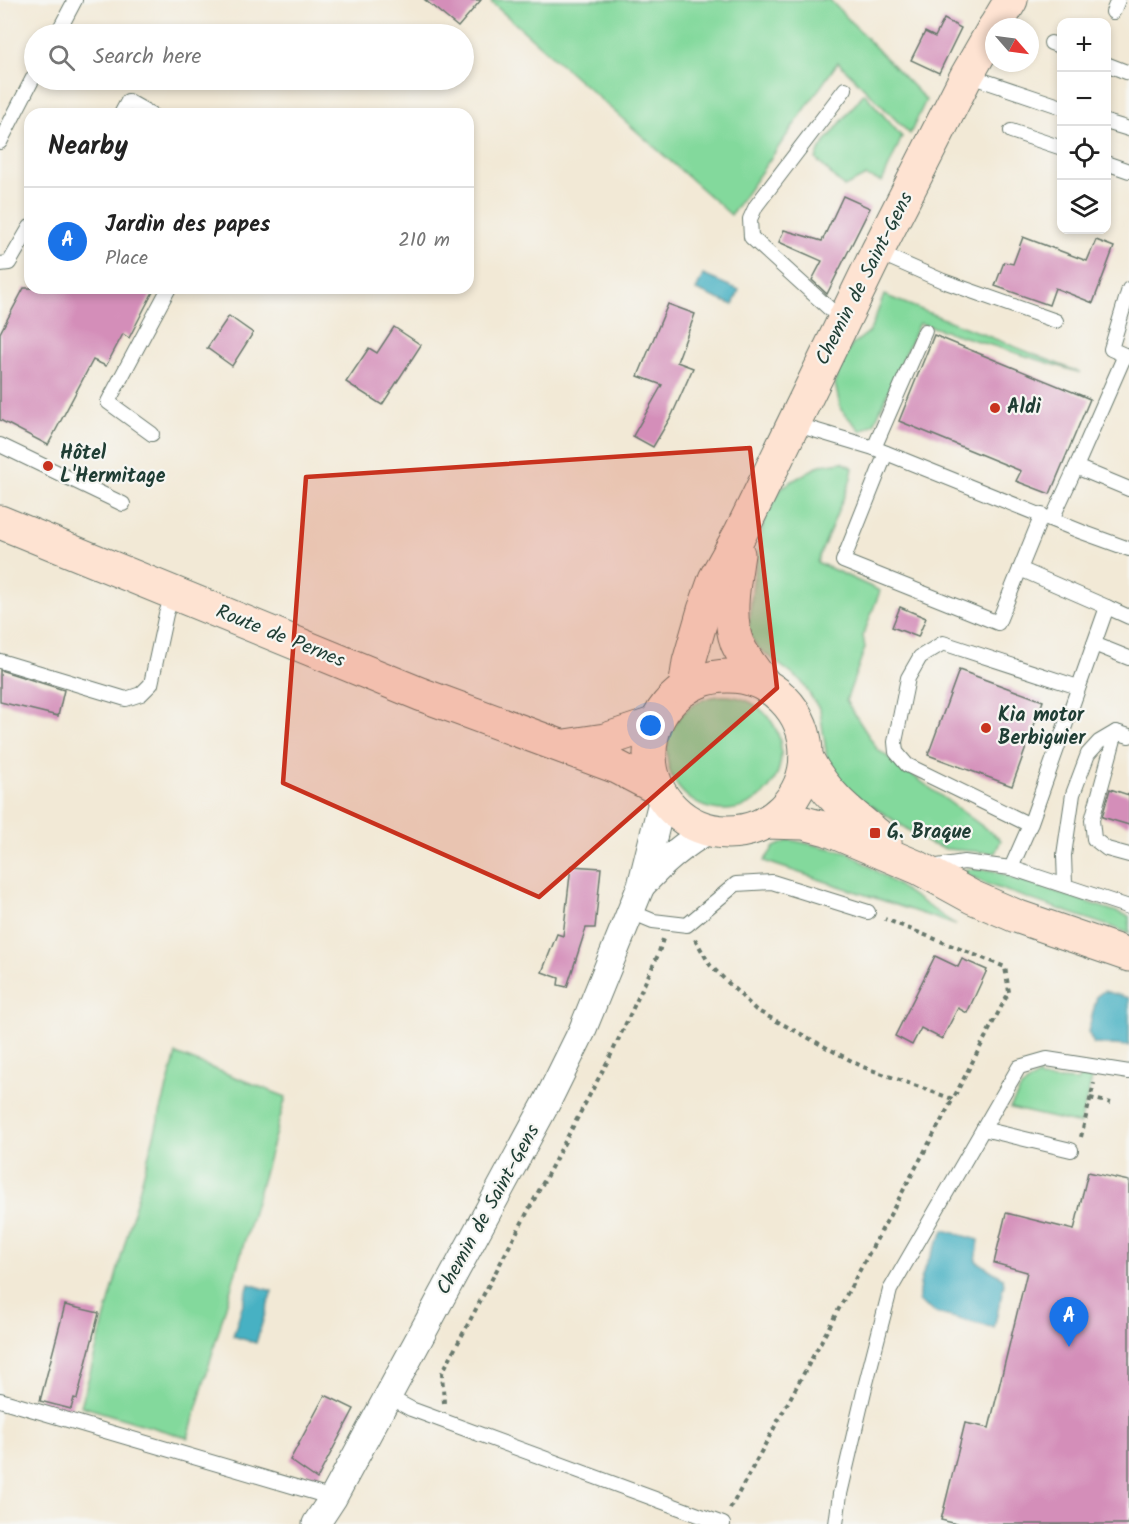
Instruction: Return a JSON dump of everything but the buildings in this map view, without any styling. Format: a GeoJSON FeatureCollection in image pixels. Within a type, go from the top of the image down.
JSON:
{"type":"FeatureCollection","features":[{"type":"Feature","properties":{"kind":"main road","name":"Chemin de Saint-Gens"},"geometry":{"type":"LineString","coordinates":[[1000,18],[1011,0]]}},
{"type":"Feature","properties":{"kind":"main road","name":"Chemin de Saint-Gens"},"geometry":{"type":"LineString","coordinates":[[685,688],[689,662],[715,579],[741,532],[843,321],[985,44]]}},
{"type":"Feature","properties":{"kind":"main road","name":"Route de Pernes"},"geometry":{"type":"LineString","coordinates":[[0,522],[420,694],[617,767],[660,793]]}},
{"type":"Feature","properties":{"kind":"main road","name":"Chemin de Saint-Gens"},"geometry":{"type":"LineString","coordinates":[[741,532],[733,597],[733,624],[737,643],[750,666],[766,686]]}},
{"type":"Feature","properties":{"kind":"main road"},"geometry":{"type":"LineString","coordinates":[[734,676],[751,679],[766,686],[783,699],[796,716],[804,736],[806,757],[798,788],[790,801],[766,822],[748,830],[729,832],[709,830],[683,818],[660,793],[652,772],[651,739],[656,723],[668,704],[685,688],[708,679],[734,676]]}},
{"type":"Feature","properties":{"kind":"main road","name":"Route de Pernes"},"geometry":{"type":"LineString","coordinates":[[562,746],[605,740],[656,723]]}},
{"type":"Feature","properties":{"kind":"main road"},"geometry":{"type":"LineString","coordinates":[[806,757],[822,786],[848,812],[919,868]]}},
{"type":"Feature","properties":{"kind":"main road"},"geometry":{"type":"LineString","coordinates":[[766,822],[804,823],[827,828],[919,868],[972,897],[1016,916],[1129,956]]}},
{"type":"Feature","properties":{"kind":"street","name":"Chemin de Saint-Gens"},"geometry":{"type":"LineString","coordinates":[[316,1524],[333,1498],[547,1102],[582,1031],[641,886],[660,793]]}},
{"type":"Feature","properties":{"kind":"street","name":"Chemin de Saint-Gens"},"geometry":{"type":"LineString","coordinates":[[641,886],[665,860],[709,830]]}},
{"type":"Feature","properties":{"kind":"lane"},"geometry":{"type":"LineString","coordinates":[[62,24],[75,0]]}},
{"type":"Feature","properties":{"kind":"lane"},"geometry":{"type":"LineString","coordinates":[[1111,66],[1129,73]]}},
{"type":"Feature","properties":{"kind":"lane"},"geometry":{"type":"LineString","coordinates":[[967,75],[1057,105]]}},
{"type":"Feature","properties":{"kind":"lane"},"geometry":{"type":"LineString","coordinates":[[843,321],[752,237],[750,219],[756,206],[845,89]]}},
{"type":"Feature","properties":{"kind":"lane"},"geometry":{"type":"LineString","coordinates":[[0,142],[27,90]]}},
{"type":"Feature","properties":{"kind":"lane"},"geometry":{"type":"LineString","coordinates":[[124,108],[128,101],[140,108]]}},
{"type":"Feature","properties":{"kind":"lane"},"geometry":{"type":"LineString","coordinates":[[1111,123],[1129,129]]}},
{"type":"Feature","properties":{"kind":"lane"},"geometry":{"type":"LineString","coordinates":[[1011,131],[1057,146]]}},
{"type":"Feature","properties":{"kind":"lane"},"geometry":{"type":"LineString","coordinates":[[1111,164],[1129,171]]}},
{"type":"Feature","properties":{"kind":"lane"},"geometry":{"type":"LineString","coordinates":[[0,264],[9,263],[24,237]]}},
{"type":"Feature","properties":{"kind":"lane"},"geometry":{"type":"LineString","coordinates":[[878,252],[943,281],[1056,321]]}},
{"type":"Feature","properties":{"kind":"lane"},"geometry":{"type":"LineString","coordinates":[[925,331],[880,450],[843,561],[998,623],[1020,569],[1076,467],[1127,356],[1111,349],[1129,289]]}},
{"type":"Feature","properties":{"kind":"lane"},"geometry":{"type":"LineString","coordinates":[[152,434],[108,402],[166,294]]}},
{"type":"Feature","properties":{"kind":"lane"},"geometry":{"type":"LineString","coordinates":[[792,424],[880,450],[1129,549]]}},
{"type":"Feature","properties":{"kind":"lane"},"geometry":{"type":"LineString","coordinates":[[0,445],[123,504]]}},
{"type":"Feature","properties":{"kind":"lane"},"geometry":{"type":"LineString","coordinates":[[1076,467],[1129,489]]}},
{"type":"Feature","properties":{"kind":"lane"},"geometry":{"type":"LineString","coordinates":[[1020,569],[1129,617]]}},
{"type":"Feature","properties":{"kind":"lane"},"geometry":{"type":"LineString","coordinates":[[0,661],[126,699],[141,694],[151,684],[166,614],[173,593]]}},
{"type":"Feature","properties":{"kind":"lane"},"geometry":{"type":"LineString","coordinates":[[1011,868],[1030,825],[1107,607]]}},
{"type":"Feature","properties":{"kind":"lane"},"geometry":{"type":"LineString","coordinates":[[1030,825],[907,765],[896,752],[895,742],[908,678],[920,657],[943,643],[1078,687]]}},
{"type":"Feature","properties":{"kind":"lane"},"geometry":{"type":"LineString","coordinates":[[1094,644],[1129,658]]}},
{"type":"Feature","properties":{"kind":"lane"},"geometry":{"type":"LineString","coordinates":[[1123,734],[1092,820],[1092,829],[1094,839],[1107,849],[1129,855]]}},
{"type":"Feature","properties":{"kind":"lane"},"geometry":{"type":"LineString","coordinates":[[1065,885],[1064,855],[1073,794],[1088,754],[1099,742],[1123,734]]}},
{"type":"Feature","properties":{"kind":"lane"},"geometry":{"type":"LineString","coordinates":[[919,868],[964,862],[1011,868],[1129,907]]}},
{"type":"Feature","properties":{"kind":"lane"},"geometry":{"type":"LineString","coordinates":[[629,911],[652,921],[687,925],[736,884],[772,882],[868,912]]}},
{"type":"Feature","properties":{"kind":"lane"},"geometry":{"type":"LineString","coordinates":[[836,1524],[840,1494],[862,1397],[890,1290],[1019,1067],[1047,1059],[1129,1072]]}},
{"type":"Feature","properties":{"kind":"lane"},"geometry":{"type":"LineString","coordinates":[[983,1129],[1071,1150]]}},
{"type":"Feature","properties":{"kind":"lane"},"geometry":{"type":"LineString","coordinates":[[387,1396],[411,1409],[723,1524]]}},
{"type":"Feature","properties":{"kind":"lane"},"geometry":{"type":"LineString","coordinates":[[0,1400],[333,1498]]}},
{"type":"Feature","properties":{"kind":"path"},"geometry":{"type":"LineString","coordinates":[[730,1510],[953,1099],[1008,992],[1005,967],[868,912]]}},
{"type":"Feature","properties":{"kind":"path"},"geometry":{"type":"LineString","coordinates":[[446,1422],[442,1372],[612,1053],[658,955],[668,923]]}},
{"type":"Feature","properties":{"kind":"path"},"geometry":{"type":"LineString","coordinates":[[687,925],[710,965],[756,1010],[863,1067],[953,1099]]}},
{"type":"Feature","properties":{"kind":"path"},"geometry":{"type":"LineString","coordinates":[[1071,1150],[1077,1152],[1095,1079]]}},
{"type":"Feature","properties":{"kind":"path"},"geometry":{"type":"LineString","coordinates":[[1090,1098],[1111,1103]]}},
{"type":"Feature","properties":{"kind":"highlighted area"},"geometry":{"type":"Polygon","coordinates":[[[750,448],[777,688],[539,897],[283,783],[306,477],[750,448]]]}},
{"type":"Feature","properties":{"kind":"green space"},"geometry":{"type":"Polygon","coordinates":[[[492,0],[830,0],[926,100],[910,134],[838,62],[731,215],[491,2],[492,0]]]}},
{"type":"Feature","properties":{"kind":"green space"},"geometry":{"type":"Polygon","coordinates":[[[864,93],[902,137],[882,182],[866,176],[844,187],[816,159],[820,149],[864,93]]]}},
{"type":"Feature","properties":{"kind":"green space"},"geometry":{"type":"Polygon","coordinates":[[[884,295],[1081,373],[919,323],[874,424],[861,431],[841,410],[835,384],[838,369],[852,345],[870,331],[884,295]]]}},
{"type":"Feature","properties":{"kind":"green space"},"geometry":{"type":"Polygon","coordinates":[[[842,462],[853,468],[850,482],[817,562],[880,591],[863,636],[865,648],[846,701],[877,749],[1001,840],[995,853],[946,849],[928,843],[836,782],[828,765],[820,710],[801,681],[758,648],[748,633],[753,582],[764,520],[782,487],[820,465],[842,462]]]}},
{"type":"Feature","properties":{"kind":"green space"},"geometry":{"type":"Polygon","coordinates":[[[724,696],[746,700],[764,713],[777,731],[781,753],[777,775],[764,793],[746,806],[724,810],[702,806],[684,793],[671,775],[667,753],[671,731],[684,713],[702,700],[724,696]]]}},
{"type":"Feature","properties":{"kind":"green space"},"geometry":{"type":"Polygon","coordinates":[[[790,840],[848,852],[956,925],[764,861],[774,847],[790,840]]]}},
{"type":"Feature","properties":{"kind":"green space"},"geometry":{"type":"Polygon","coordinates":[[[966,869],[991,870],[1129,916],[1129,933],[986,884],[965,873],[966,869]]]}},
{"type":"Feature","properties":{"kind":"green space"},"geometry":{"type":"Polygon","coordinates":[[[176,1054],[286,1097],[188,1438],[81,1406],[176,1054]]]}},
{"type":"Feature","properties":{"kind":"green space"},"geometry":{"type":"Polygon","coordinates":[[[1039,1075],[1041,1079],[1078,1081],[1080,1075],[1092,1079],[1080,1124],[1010,1108],[1021,1088],[1039,1075]]]}},
{"type":"Feature","properties":{"kind":"water"},"geometry":{"type":"Polygon","coordinates":[[[703,275],[739,290],[733,305],[696,290],[703,275]]]}},
{"type":"Feature","properties":{"kind":"water"},"geometry":{"type":"Polygon","coordinates":[[[1104,991],[1129,998],[1129,1046],[1094,1044],[1088,1032],[1097,996],[1104,991]]]}},
{"type":"Feature","properties":{"kind":"water"},"geometry":{"type":"Polygon","coordinates":[[[944,1230],[979,1240],[976,1261],[1003,1278],[1004,1284],[994,1328],[936,1313],[919,1302],[920,1282],[930,1256],[944,1230]]]}},
{"type":"Feature","properties":{"kind":"water"},"geometry":{"type":"Polygon","coordinates":[[[249,1284],[272,1291],[256,1343],[233,1336],[249,1284]]]}},
{"type":"Feature","properties":{"kind":"place","name":"Aldi"},"geometry":{"type":"Point","coordinates":[995,408]}},
{"type":"Feature","properties":{"kind":"place","name":"Hôtel L'Hermitage"},"geometry":{"type":"Point","coordinates":[48,466]}},
{"type":"Feature","properties":{"kind":"place","name":"Kia motor Berbiguier"},"geometry":{"type":"Point","coordinates":[986,728]}},
{"type":"Feature","properties":{"kind":"place","name":"G. Braque"},"geometry":{"type":"Point","coordinates":[875,833]}},
{"type":"Feature","properties":{"kind":"place","name":"Jardin des papes"},"geometry":{"type":"Point","coordinates":[1069,1347]}}]}
